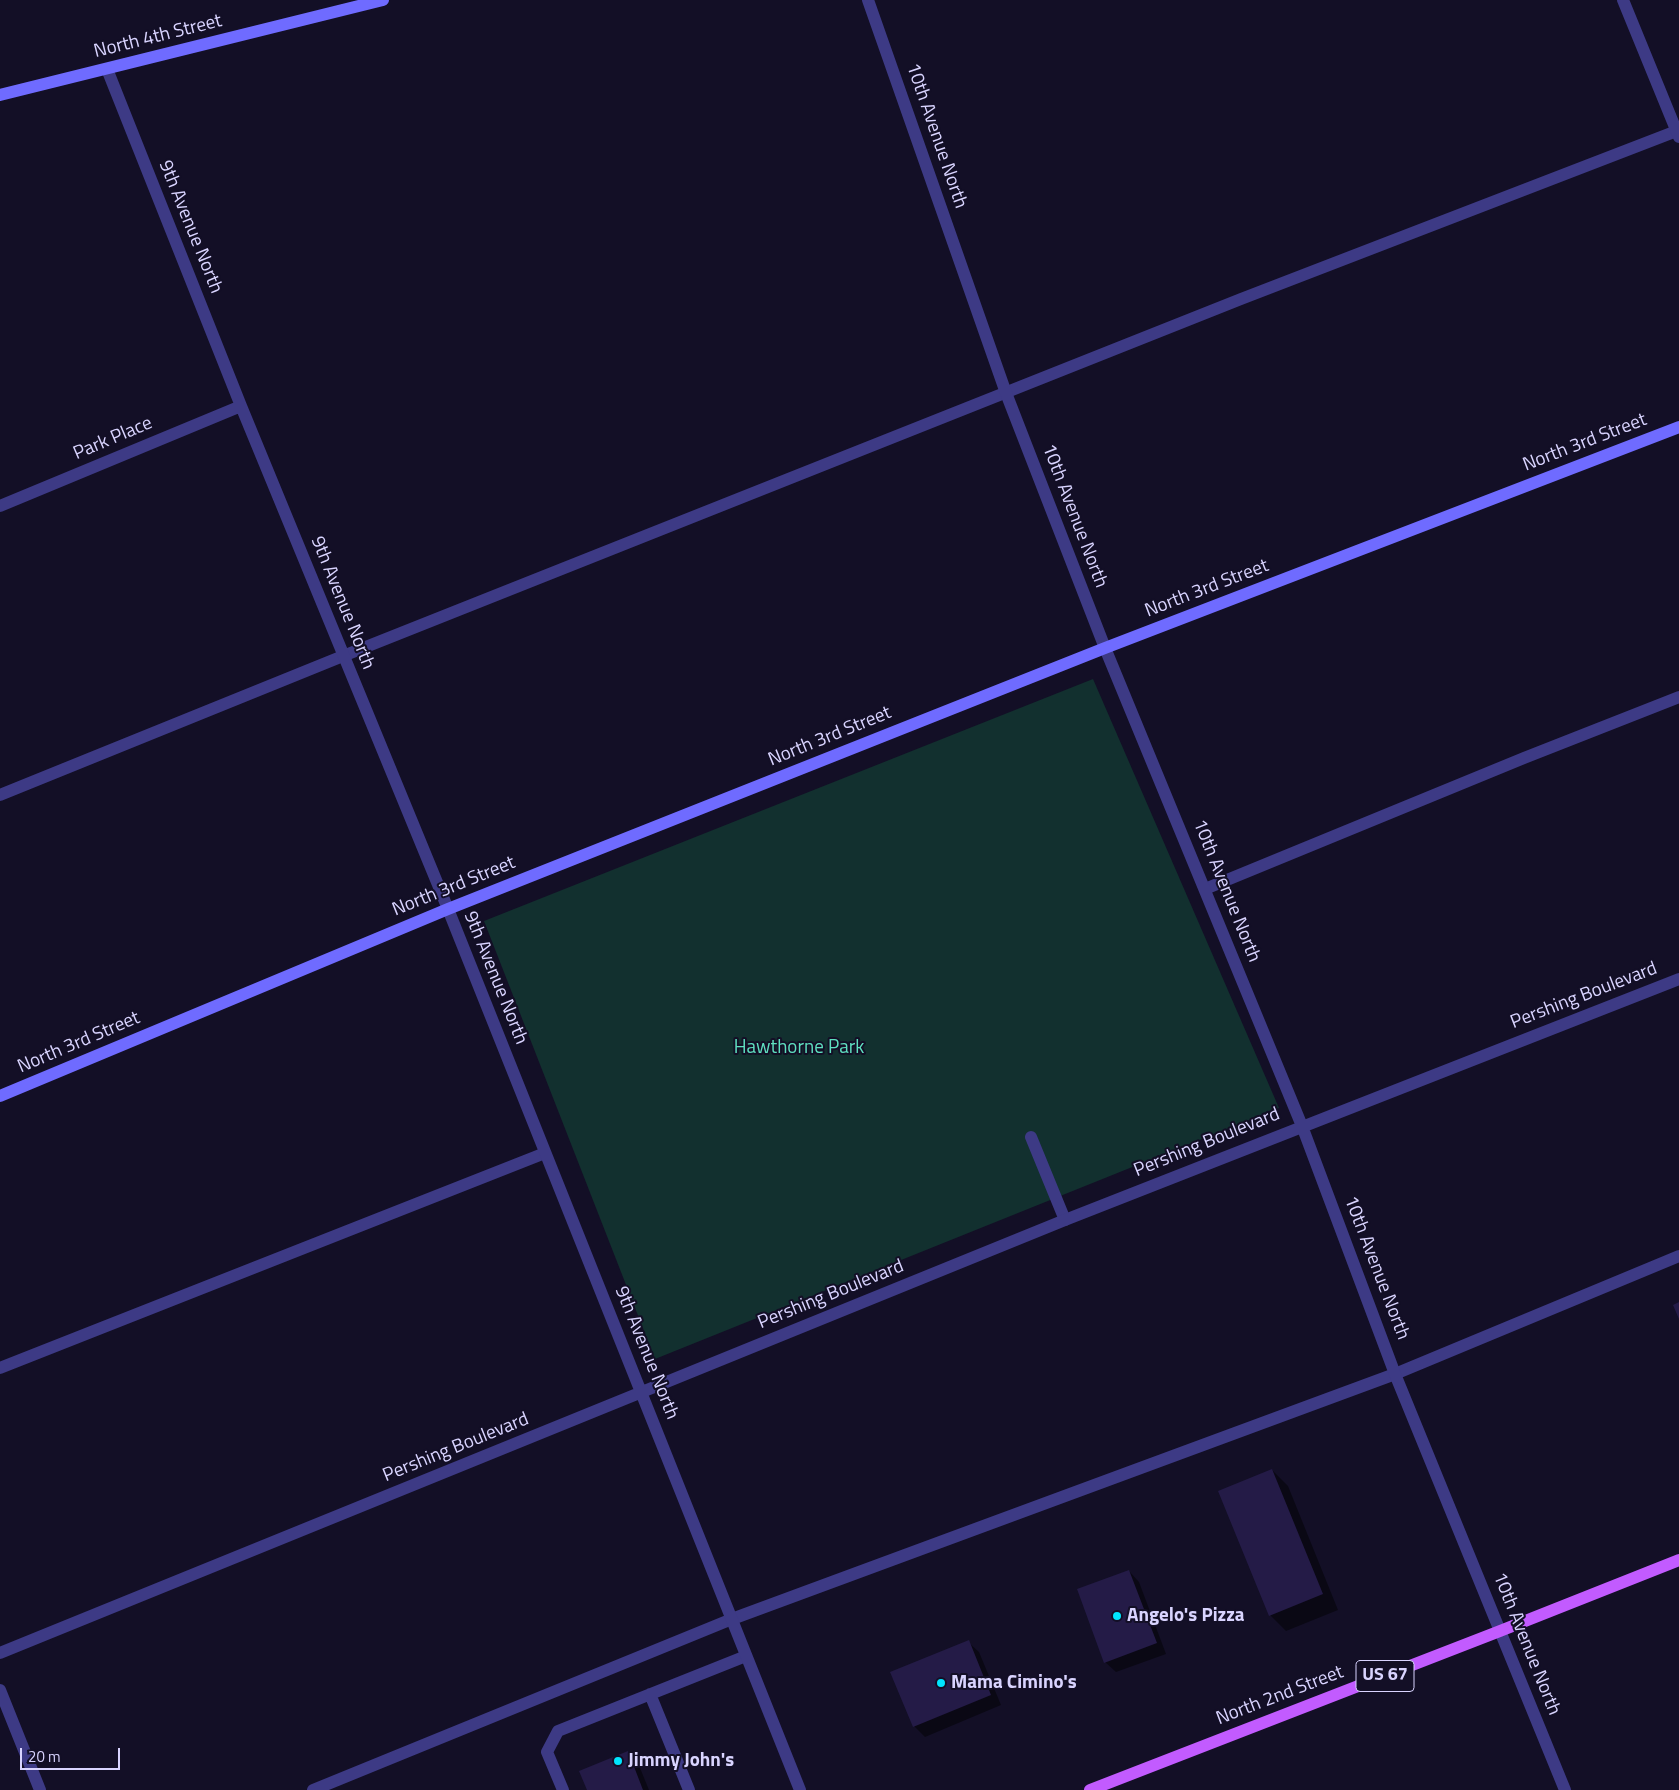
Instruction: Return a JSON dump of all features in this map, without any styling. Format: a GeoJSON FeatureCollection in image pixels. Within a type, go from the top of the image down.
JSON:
{"type":"FeatureCollection","features":[{"type":"Feature","properties":{"kind":"main road","name":"North 2nd Street"},"geometry":{"type":"LineString","coordinates":[[1090,1790],[1500,1632],[1679,1560]]}},
{"type":"Feature","properties":{"kind":"street","name":"North 4th Street"},"geometry":{"type":"LineString","coordinates":[[0,95],[383,0]]}},
{"type":"Feature","properties":{"kind":"street","name":"10th Avenue North"},"geometry":{"type":"LineString","coordinates":[[868,0],[1006,393],[1106,648],[1302,1126],[1395,1374],[1566,1790]]}},
{"type":"Feature","properties":{"kind":"street"},"geometry":{"type":"LineString","coordinates":[[0,795],[343,656],[1241,299],[1678,133],[1622,0]]}},
{"type":"Feature","properties":{"kind":"street","name":"9th Avenue North"},"geometry":{"type":"LineString","coordinates":[[107,69],[241,406],[448,909],[800,1790]]}},
{"type":"Feature","properties":{"kind":"street","name":"Park Place"},"geometry":{"type":"LineString","coordinates":[[0,506],[241,406]]}},
{"type":"Feature","properties":{"kind":"street","name":"North 3rd Street"},"geometry":{"type":"LineString","coordinates":[[0,1096],[448,909],[1106,648],[1679,427]]}},
{"type":"Feature","properties":{"kind":"street"},"geometry":{"type":"LineString","coordinates":[[1205,890],[1524,758],[1679,697]]}},
{"type":"Feature","properties":{"kind":"street","name":"Pershing Boulevard"},"geometry":{"type":"LineString","coordinates":[[0,1653],[1065,1220],[1679,979]]}},
{"type":"Feature","properties":{"kind":"street"},"geometry":{"type":"LineString","coordinates":[[1031,1137],[1065,1220]]}},
{"type":"Feature","properties":{"kind":"street"},"geometry":{"type":"LineString","coordinates":[[0,1368],[545,1153]]}},
{"type":"Feature","properties":{"kind":"street"},"geometry":{"type":"LineString","coordinates":[[312,1790],[732,1619],[1395,1374],[1679,1256]]}},
{"type":"Feature","properties":{"kind":"street"},"geometry":{"type":"LineString","coordinates":[[563,1790],[547,1752],[558,1731],[746,1656]]}},
{"type":"Feature","properties":{"kind":"street"},"geometry":{"type":"LineString","coordinates":[[0,1690],[40,1790]]}},
{"type":"Feature","properties":{"kind":"street"},"geometry":{"type":"LineString","coordinates":[[650,1694],[688,1790]]}},
{"type":"Feature","properties":{"kind":"green space","name":"Hawthorne Park"},"geometry":{"type":"Polygon","coordinates":[[[1093,679],[1279,1108],[655,1359],[484,921],[1093,679]]]}},
{"type":"Feature","properties":{"kind":"building"},"geometry":{"type":"Polygon","coordinates":[[[1679,1302],[1679,1319],[1673,1305],[1679,1302]]]}},
{"type":"Feature","properties":{"kind":"building"},"geometry":{"type":"Polygon","coordinates":[[[1272,1469],[1323,1594],[1269,1616],[1218,1491],[1272,1469]]]}},
{"type":"Feature","properties":{"kind":"building","name":"Angelo's Pizza"},"geometry":{"type":"Polygon","coordinates":[[[1129,1570],[1157,1643],[1104,1663],[1077,1589],[1129,1570]]]}},
{"type":"Feature","properties":{"kind":"building","name":"Mama Cimino's"},"geometry":{"type":"Polygon","coordinates":[[[969,1640],[991,1695],[913,1727],[890,1672],[969,1640]]]}},
{"type":"Feature","properties":{"kind":"building","name":"Jimmy John's"},"geometry":{"type":"Polygon","coordinates":[[[628,1751],[643,1790],[587,1790],[579,1771],[628,1751]]]}},
{"type":"Feature","properties":{"kind":"place","name":"Angelo's Pizza"},"geometry":{"type":"Point","coordinates":[1117,1616]}},
{"type":"Feature","properties":{"kind":"place","name":"Mama Cimino's"},"geometry":{"type":"Point","coordinates":[941,1683]}},
{"type":"Feature","properties":{"kind":"place","name":"Jimmy John's"},"geometry":{"type":"Point","coordinates":[618,1761]}}]}
